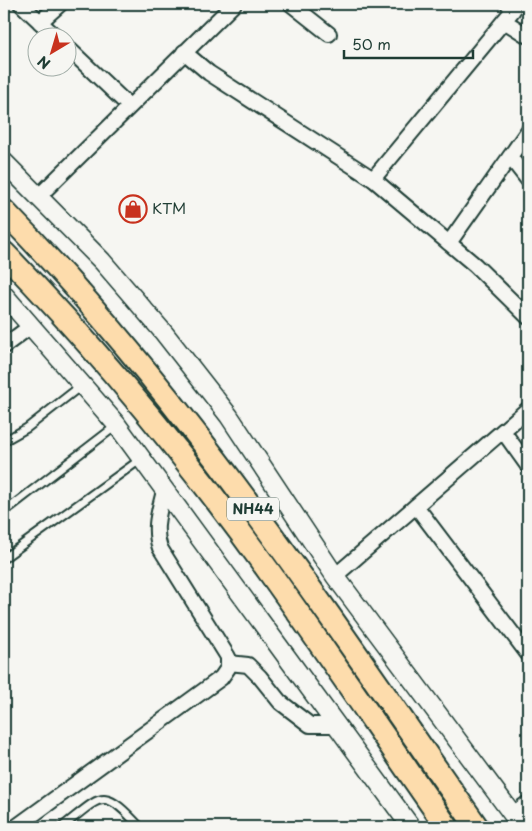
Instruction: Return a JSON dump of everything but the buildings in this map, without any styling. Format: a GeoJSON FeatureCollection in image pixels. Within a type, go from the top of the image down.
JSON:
{"type":"FeatureCollection","features":[{"type":"Feature","properties":{"kind":"highway","name":"NH44"},"geometry":{"type":"LineString","coordinates":[[4,211],[101,316],[180,413],[264,523],[477,827]]}},
{"type":"Feature","properties":{"kind":"highway","name":"NH44"},"geometry":{"type":"LineString","coordinates":[[4,253],[56,307],[121,382],[217,502],[270,572],[447,827]]}},
{"type":"Feature","properties":{"kind":"street"},"geometry":{"type":"LineString","coordinates":[[21,4],[46,28]]}},
{"type":"Feature","properties":{"kind":"street"},"geometry":{"type":"LineString","coordinates":[[40,22],[60,4]]}},
{"type":"Feature","properties":{"kind":"street"},"geometry":{"type":"LineString","coordinates":[[39,196],[234,4]]}},
{"type":"Feature","properties":{"kind":"street"},"geometry":{"type":"LineString","coordinates":[[291,4],[329,34]]}},
{"type":"Feature","properties":{"kind":"street"},"geometry":{"type":"LineString","coordinates":[[373,179],[513,10],[508,4]]}},
{"type":"Feature","properties":{"kind":"street"},"geometry":{"type":"LineString","coordinates":[[504,20],[527,33]]}},
{"type":"Feature","properties":{"kind":"street"},"geometry":{"type":"LineString","coordinates":[[184,52],[209,73],[373,179],[450,243],[528,317]]}},
{"type":"Feature","properties":{"kind":"street"},"geometry":{"type":"LineString","coordinates":[[78,58],[129,106]]}},
{"type":"Feature","properties":{"kind":"street"},"geometry":{"type":"LineString","coordinates":[[450,243],[528,131]]}},
{"type":"Feature","properties":{"kind":"street"},"geometry":{"type":"LineString","coordinates":[[510,157],[528,180]]}},
{"type":"Feature","properties":{"kind":"street"},"geometry":{"type":"LineString","coordinates":[[4,162],[102,261],[170,340],[229,416],[335,576],[518,820],[528,803]]}},
{"type":"Feature","properties":{"kind":"street"},"geometry":{"type":"LineString","coordinates":[[4,295],[117,425],[411,827]]}},
{"type":"Feature","properties":{"kind":"street"},"geometry":{"type":"LineString","coordinates":[[4,346],[31,326]]}},
{"type":"Feature","properties":{"kind":"street"},"geometry":{"type":"LineString","coordinates":[[335,576],[528,409]]}},
{"type":"Feature","properties":{"kind":"street"},"geometry":{"type":"LineString","coordinates":[[503,431],[528,466]]}},
{"type":"Feature","properties":{"kind":"street"},"geometry":{"type":"LineString","coordinates":[[16,827],[221,678],[229,663],[228,657],[160,548],[155,535],[156,520],[164,491]]}},
{"type":"Feature","properties":{"kind":"street"},"geometry":{"type":"LineString","coordinates":[[416,506],[528,654]]}},
{"type":"Feature","properties":{"kind":"street"},"geometry":{"type":"LineString","coordinates":[[229,663],[248,665],[280,702],[310,725],[335,725]]}},
{"type":"Feature","properties":{"kind":"lane"},"geometry":{"type":"LineString","coordinates":[[4,441],[27,428],[82,385]]}},
{"type":"Feature","properties":{"kind":"lane"},"geometry":{"type":"LineString","coordinates":[[4,512],[117,425]]}},
{"type":"Feature","properties":{"kind":"lane"},"geometry":{"type":"LineString","coordinates":[[4,558],[141,459]]}},
{"type":"Feature","properties":{"kind":"lane"},"geometry":{"type":"LineString","coordinates":[[62,827],[93,803],[108,799],[118,803],[140,827]]}},
{"type":"Feature","properties":{"kind":"place","name":"KTM"},"geometry":{"type":"Point","coordinates":[133,209]}}]}
